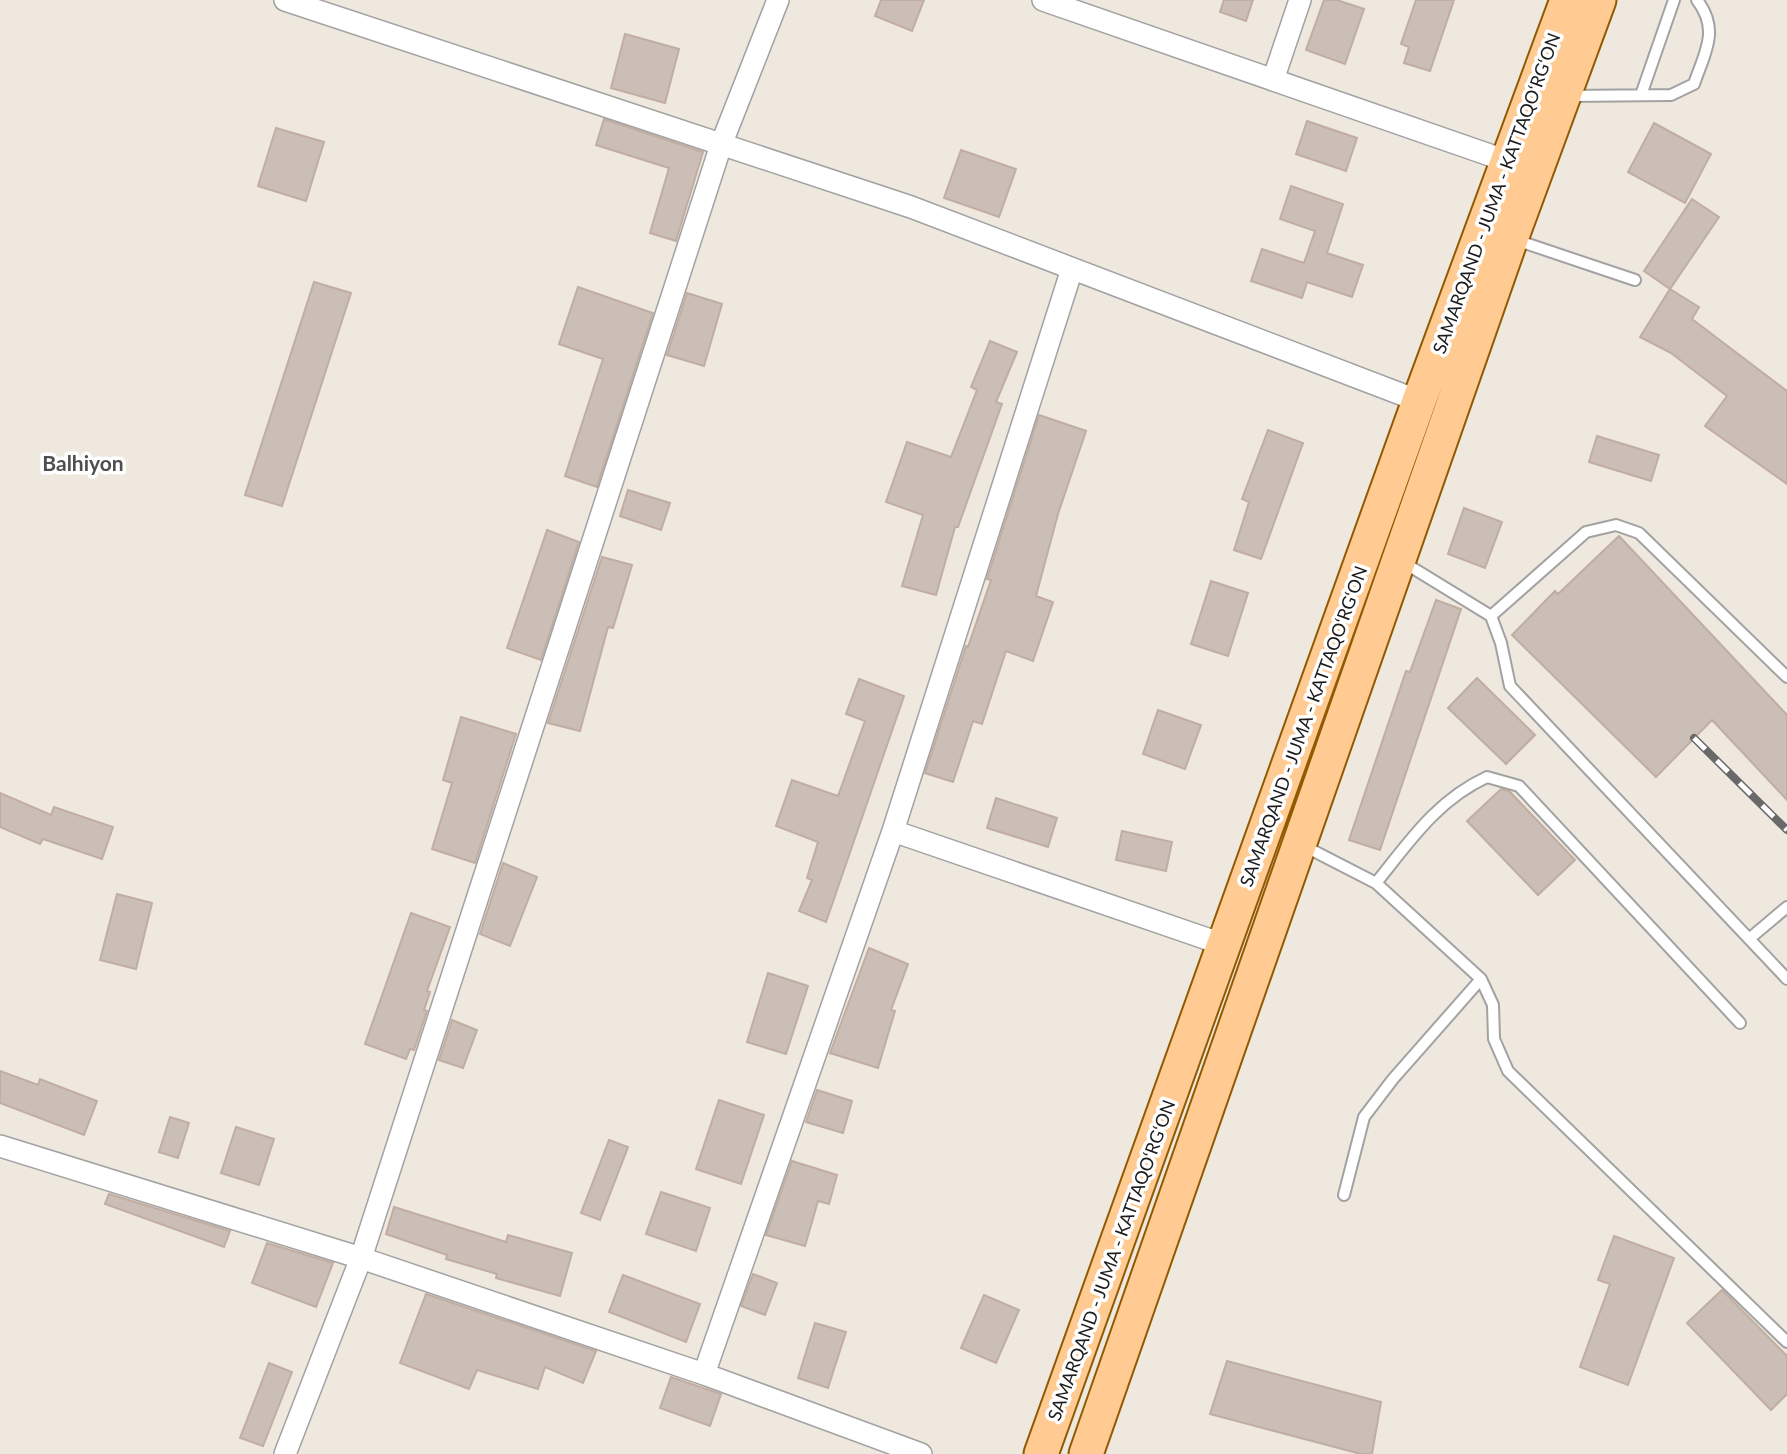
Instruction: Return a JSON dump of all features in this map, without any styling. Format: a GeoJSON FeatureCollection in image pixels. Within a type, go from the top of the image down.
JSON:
{"type":"FeatureCollection","features":[{"type":"Feature","properties":{"kind":"main road","name":"SAMARQAND - JUMA - KATTAQO‘RG‘ON"},"geometry":{"type":"LineString","coordinates":[[1041,1454],[1419,401],[1567,0]]}},
{"type":"Feature","properties":{"kind":"main road","name":"SAMARQAND - JUMA - KATTAQO‘RG‘ON"},"geometry":{"type":"LineString","coordinates":[[1086,1454],[1561,96],[1599,0]]}},
{"type":"Feature","properties":{"kind":"street"},"geometry":{"type":"LineString","coordinates":[[285,0],[911,207],[1419,401]]}},
{"type":"Feature","properties":{"kind":"street"},"geometry":{"type":"LineString","coordinates":[[285,1454],[361,1258],[721,145],[778,0]]}},
{"type":"Feature","properties":{"kind":"street"},"geometry":{"type":"LineString","coordinates":[[1043,0],[1507,161]]}},
{"type":"Feature","properties":{"kind":"street"},"geometry":{"type":"LineString","coordinates":[[1273,80],[1300,0]]}},
{"type":"Feature","properties":{"kind":"street"},"geometry":{"type":"LineString","coordinates":[[704,1374],[893,831],[1072,269]]}},
{"type":"Feature","properties":{"kind":"street"},"geometry":{"type":"LineString","coordinates":[[893,831],[1225,945]]}},
{"type":"Feature","properties":{"kind":"street"},"geometry":{"type":"LineString","coordinates":[[0,1146],[361,1258],[704,1374],[921,1454]]}},
{"type":"Feature","properties":{"kind":"lane"},"geometry":{"type":"LineString","coordinates":[[1641,95],[1674,0]]}},
{"type":"Feature","properties":{"kind":"lane"},"geometry":{"type":"LineString","coordinates":[[1561,96],[1671,95],[1694,84],[1710,36],[1709,15],[1697,0]]}},
{"type":"Feature","properties":{"kind":"lane"},"geometry":{"type":"LineString","coordinates":[[1511,239],[1635,280]]}},
{"type":"Feature","properties":{"kind":"lane"},"geometry":{"type":"LineString","coordinates":[[1491,616],[1586,532],[1616,525],[1639,533],[1787,677]]}},
{"type":"Feature","properties":{"kind":"lane"},"geometry":{"type":"LineString","coordinates":[[1400,560],[1491,616],[1501,643],[1510,686],[1787,979]]}},
{"type":"Feature","properties":{"kind":"lane"},"geometry":{"type":"LineString","coordinates":[[1376,883],[1434,811],[1466,787],[1487,777],[1519,786],[1740,1023]]}},
{"type":"Feature","properties":{"kind":"lane"},"geometry":{"type":"LineString","coordinates":[[1299,843],[1376,883],[1480,979],[1493,1005],[1494,1040],[1508,1071],[1787,1342]]}},
{"type":"Feature","properties":{"kind":"lane"},"geometry":{"type":"LineString","coordinates":[[1749,939],[1787,907]]}},
{"type":"Feature","properties":{"kind":"lane"},"geometry":{"type":"LineString","coordinates":[[1344,1195],[1364,1117],[1393,1079],[1480,979]]}},
{"type":"Feature","properties":{"kind":"building"},"geometry":{"type":"Polygon","coordinates":[[[881,0],[924,0],[912,31],[875,16],[881,0]]]}},
{"type":"Feature","properties":{"kind":"building"},"geometry":{"type":"Polygon","coordinates":[[[1224,0],[1253,0],[1246,21],[1220,12],[1224,0]]]}},
{"type":"Feature","properties":{"kind":"building"},"geometry":{"type":"Polygon","coordinates":[[[1324,0],[1337,0],[1364,9],[1345,64],[1306,50],[1324,0]]]}},
{"type":"Feature","properties":{"kind":"building"},"geometry":{"type":"Polygon","coordinates":[[[1416,0],[1454,0],[1430,71],[1404,63],[1409,47],[1401,44],[1416,0]]]}},
{"type":"Feature","properties":{"kind":"building"},"geometry":{"type":"Polygon","coordinates":[[[625,34],[679,49],[665,103],[611,88],[625,34]]]}},
{"type":"Feature","properties":{"kind":"building"},"geometry":{"type":"Polygon","coordinates":[[[604,119],[703,152],[676,241],[650,233],[669,168],[596,145],[604,119]]]}},
{"type":"Feature","properties":{"kind":"building"},"geometry":{"type":"Polygon","coordinates":[[[1307,121],[1357,138],[1346,171],[1296,154],[1307,121]]]}},
{"type":"Feature","properties":{"kind":"building"},"geometry":{"type":"Polygon","coordinates":[[[1654,123],[1711,154],[1685,203],[1628,172],[1654,123]]]}},
{"type":"Feature","properties":{"kind":"building"},"geometry":{"type":"Polygon","coordinates":[[[276,128],[324,142],[306,201],[258,186],[276,128]]]}},
{"type":"Feature","properties":{"kind":"building"},"geometry":{"type":"Polygon","coordinates":[[[961,150],[1016,169],[999,217],[944,198],[961,150]]]}},
{"type":"Feature","properties":{"kind":"building"},"geometry":{"type":"Polygon","coordinates":[[[1291,186],[1343,204],[1327,253],[1363,265],[1352,297],[1307,282],[1302,298],[1251,281],[1262,249],[1304,263],[1315,231],[1280,219],[1291,186]]]}},
{"type":"Feature","properties":{"kind":"building"},"geometry":{"type":"Polygon","coordinates":[[[1692,199],[1719,217],[1670,289],[1644,271],[1692,199]]]}},
{"type":"Feature","properties":{"kind":"building"},"geometry":{"type":"Polygon","coordinates":[[[314,282],[351,293],[282,506],[245,495],[314,282]]]}},
{"type":"Feature","properties":{"kind":"building"},"geometry":{"type":"Polygon","coordinates":[[[578,287],[653,313],[597,487],[565,476],[603,359],[559,344],[578,287]]]}},
{"type":"Feature","properties":{"kind":"building"},"geometry":{"type":"Polygon","coordinates":[[[1670,289],[1699,307],[1692,319],[1787,391],[1787,484],[1705,426],[1727,396],[1671,353],[1640,337],[1670,289]]]}},
{"type":"Feature","properties":{"kind":"building"},"geometry":{"type":"Polygon","coordinates":[[[687,293],[722,304],[704,366],[667,355],[687,293]]]}},
{"type":"Feature","properties":{"kind":"building"},"geometry":{"type":"Polygon","coordinates":[[[990,341],[1017,352],[996,402],[1002,404],[958,527],[955,527],[936,595],[902,586],[923,515],[886,502],[907,442],[951,457],[977,390],[971,387],[990,341]]]}},
{"type":"Feature","properties":{"kind":"building"},"geometry":{"type":"Polygon","coordinates":[[[1039,415],[1086,431],[1058,514],[1036,596],[1053,602],[1033,661],[1006,651],[982,724],[973,721],[953,782],[925,773],[966,646],[968,647],[991,580],[987,579],[1039,415]]]}},
{"type":"Feature","properties":{"kind":"building"},"geometry":{"type":"Polygon","coordinates":[[[1268,430],[1303,443],[1261,559],[1234,550],[1249,502],[1242,499],[1268,430]]]}},
{"type":"Feature","properties":{"kind":"building"},"geometry":{"type":"Polygon","coordinates":[[[1597,436],[1659,455],[1651,481],[1589,462],[1597,436]]]}},
{"type":"Feature","properties":{"kind":"building"},"geometry":{"type":"Polygon","coordinates":[[[628,490],[670,503],[661,530],[620,516],[628,490]]]}},
{"type":"Feature","properties":{"kind":"building"},"geometry":{"type":"Polygon","coordinates":[[[1464,508],[1502,522],[1485,568],[1448,554],[1464,508]]]}},
{"type":"Feature","properties":{"kind":"building"},"geometry":{"type":"Polygon","coordinates":[[[547,530],[579,542],[541,660],[507,648],[547,530]]]}},
{"type":"Feature","properties":{"kind":"building"},"geometry":{"type":"Polygon","coordinates":[[[1619,536],[1787,715],[1787,800],[1712,720],[1656,777],[1512,635],[1555,591],[1558,594],[1619,536]]]}},
{"type":"Feature","properties":{"kind":"building"},"geometry":{"type":"Polygon","coordinates":[[[602,557],[632,565],[613,628],[608,627],[580,731],[548,723],[602,557]]]}},
{"type":"Feature","properties":{"kind":"building"},"geometry":{"type":"Polygon","coordinates":[[[1211,581],[1248,593],[1228,656],[1191,644],[1211,581]]]}},
{"type":"Feature","properties":{"kind":"building"},"geometry":{"type":"Polygon","coordinates":[[[1436,600],[1461,609],[1380,850],[1349,840],[1406,671],[1410,672],[1436,600]]]}},
{"type":"Feature","properties":{"kind":"building"},"geometry":{"type":"Polygon","coordinates":[[[1477,678],[1535,735],[1506,764],[1448,708],[1477,678]]]}},
{"type":"Feature","properties":{"kind":"building"},"geometry":{"type":"Polygon","coordinates":[[[859,679],[904,696],[826,922],[799,911],[812,880],[807,878],[818,842],[776,826],[792,780],[838,796],[865,721],[846,714],[859,679]]]}},
{"type":"Feature","properties":{"kind":"building"},"geometry":{"type":"Polygon","coordinates":[[[1158,710],[1201,725],[1185,769],[1143,754],[1158,710]]]}},
{"type":"Feature","properties":{"kind":"building"},"geometry":{"type":"Polygon","coordinates":[[[461,717],[516,734],[475,863],[432,849],[452,783],[443,780],[461,717]]]}},
{"type":"Feature","properties":{"kind":"building"},"geometry":{"type":"Polygon","coordinates":[[[1501,789],[1509,791],[1575,860],[1538,895],[1467,821],[1501,789]]]}},
{"type":"Feature","properties":{"kind":"building"},"geometry":{"type":"Polygon","coordinates":[[[0,793],[51,815],[54,807],[113,827],[102,859],[43,839],[40,844],[0,827],[0,793]]]}},
{"type":"Feature","properties":{"kind":"building"},"geometry":{"type":"Polygon","coordinates":[[[996,798],[1057,818],[1048,847],[987,828],[996,798]]]}},
{"type":"Feature","properties":{"kind":"building"},"geometry":{"type":"Polygon","coordinates":[[[1122,831],[1172,842],[1166,871],[1116,860],[1122,831]]]}},
{"type":"Feature","properties":{"kind":"building"},"geometry":{"type":"Polygon","coordinates":[[[503,863],[537,877],[510,946],[480,934],[503,863]]]}},
{"type":"Feature","properties":{"kind":"building"},"geometry":{"type":"Polygon","coordinates":[[[117,894],[152,903],[136,969],[100,960],[117,894]]]}},
{"type":"Feature","properties":{"kind":"building"},"geometry":{"type":"Polygon","coordinates":[[[411,913],[450,927],[427,991],[430,992],[424,1010],[427,1011],[414,1050],[410,1049],[406,1059],[365,1044],[411,913]]]}},
{"type":"Feature","properties":{"kind":"building"},"geometry":{"type":"Polygon","coordinates":[[[869,948],[908,964],[891,1010],[895,1011],[878,1068],[830,1053],[869,948]]]}},
{"type":"Feature","properties":{"kind":"building"},"geometry":{"type":"Polygon","coordinates":[[[768,973],[808,986],[786,1054],[747,1042],[768,973]]]}},
{"type":"Feature","properties":{"kind":"building"},"geometry":{"type":"Polygon","coordinates":[[[452,1020],[477,1030],[463,1068],[439,1060],[452,1020]]]}},
{"type":"Feature","properties":{"kind":"building"},"geometry":{"type":"Polygon","coordinates":[[[0,1071],[38,1085],[40,1079],[97,1101],[84,1135],[0,1103],[0,1071]]]}},
{"type":"Feature","properties":{"kind":"building"},"geometry":{"type":"Polygon","coordinates":[[[817,1090],[852,1101],[843,1133],[806,1122],[817,1090]]]}},
{"type":"Feature","properties":{"kind":"building"},"geometry":{"type":"Polygon","coordinates":[[[719,1100],[764,1115],[741,1184],[696,1169],[719,1100]]]}},
{"type":"Feature","properties":{"kind":"building"},"geometry":{"type":"Polygon","coordinates":[[[170,1117],[189,1123],[178,1158],[159,1152],[170,1117]]]}},
{"type":"Feature","properties":{"kind":"building"},"geometry":{"type":"Polygon","coordinates":[[[236,1127],[274,1139],[259,1185],[221,1173],[236,1127]]]}},
{"type":"Feature","properties":{"kind":"building"},"geometry":{"type":"Polygon","coordinates":[[[609,1140],[628,1147],[600,1220],[581,1213],[609,1140]]]}},
{"type":"Feature","properties":{"kind":"building"},"geometry":{"type":"Polygon","coordinates":[[[792,1161],[837,1175],[829,1204],[818,1201],[805,1246],[766,1235],[792,1161]]]}},
{"type":"Feature","properties":{"kind":"building"},"geometry":{"type":"Polygon","coordinates":[[[661,1192],[710,1208],[696,1251],[646,1234],[661,1192]]]}},
{"type":"Feature","properties":{"kind":"building"},"geometry":{"type":"Polygon","coordinates":[[[109,1194],[230,1231],[224,1247],[105,1204],[109,1194]]]}},
{"type":"Feature","properties":{"kind":"building"},"geometry":{"type":"Polygon","coordinates":[[[394,1207],[506,1242],[508,1235],[572,1253],[560,1296],[496,1278],[497,1274],[446,1259],[447,1255],[386,1234],[394,1207]]]}},
{"type":"Feature","properties":{"kind":"building"},"geometry":{"type":"Polygon","coordinates":[[[1614,1236],[1674,1258],[1628,1385],[1580,1367],[1610,1284],[1598,1280],[1614,1236]]]}},
{"type":"Feature","properties":{"kind":"building"},"geometry":{"type":"Polygon","coordinates":[[[267,1243],[333,1263],[316,1307],[252,1283],[267,1243]]]}},
{"type":"Feature","properties":{"kind":"building"},"geometry":{"type":"Polygon","coordinates":[[[753,1274],[777,1283],[765,1315],[741,1306],[753,1274]]]}},
{"type":"Feature","properties":{"kind":"building"},"geometry":{"type":"Polygon","coordinates":[[[623,1275],[700,1304],[686,1342],[609,1312],[623,1275]]]}},
{"type":"Feature","properties":{"kind":"building"},"geometry":{"type":"Polygon","coordinates":[[[1722,1290],[1787,1356],[1787,1394],[1771,1410],[1687,1323],[1722,1290]]]}},
{"type":"Feature","properties":{"kind":"building"},"geometry":{"type":"Polygon","coordinates":[[[426,1294],[596,1351],[583,1383],[545,1367],[538,1389],[477,1370],[469,1389],[400,1363],[426,1294]]]}},
{"type":"Feature","properties":{"kind":"building"},"geometry":{"type":"Polygon","coordinates":[[[984,1295],[1019,1310],[996,1363],[961,1348],[984,1295]]]}},
{"type":"Feature","properties":{"kind":"building"},"geometry":{"type":"Polygon","coordinates":[[[815,1323],[846,1332],[828,1388],[798,1378],[815,1323]]]}},
{"type":"Feature","properties":{"kind":"building"},"geometry":{"type":"Polygon","coordinates":[[[1227,1361],[1381,1402],[1372,1454],[1361,1454],[1210,1414],[1227,1361]]]}},
{"type":"Feature","properties":{"kind":"building"},"geometry":{"type":"Polygon","coordinates":[[[269,1363],[292,1372],[263,1446],[240,1438],[269,1363]]]}},
{"type":"Feature","properties":{"kind":"building"},"geometry":{"type":"Polygon","coordinates":[[[671,1377],[721,1394],[710,1426],[660,1408],[671,1377]]]}},
{"type":"Feature","properties":{"kind":"railway"},"geometry":{"type":"LineString","coordinates":[[1694,738],[1787,830]]}},
{"type":"Feature","properties":{"kind":"district","name":"Balhiyon"},"geometry":{"type":"Point","coordinates":[83,462]}}]}
